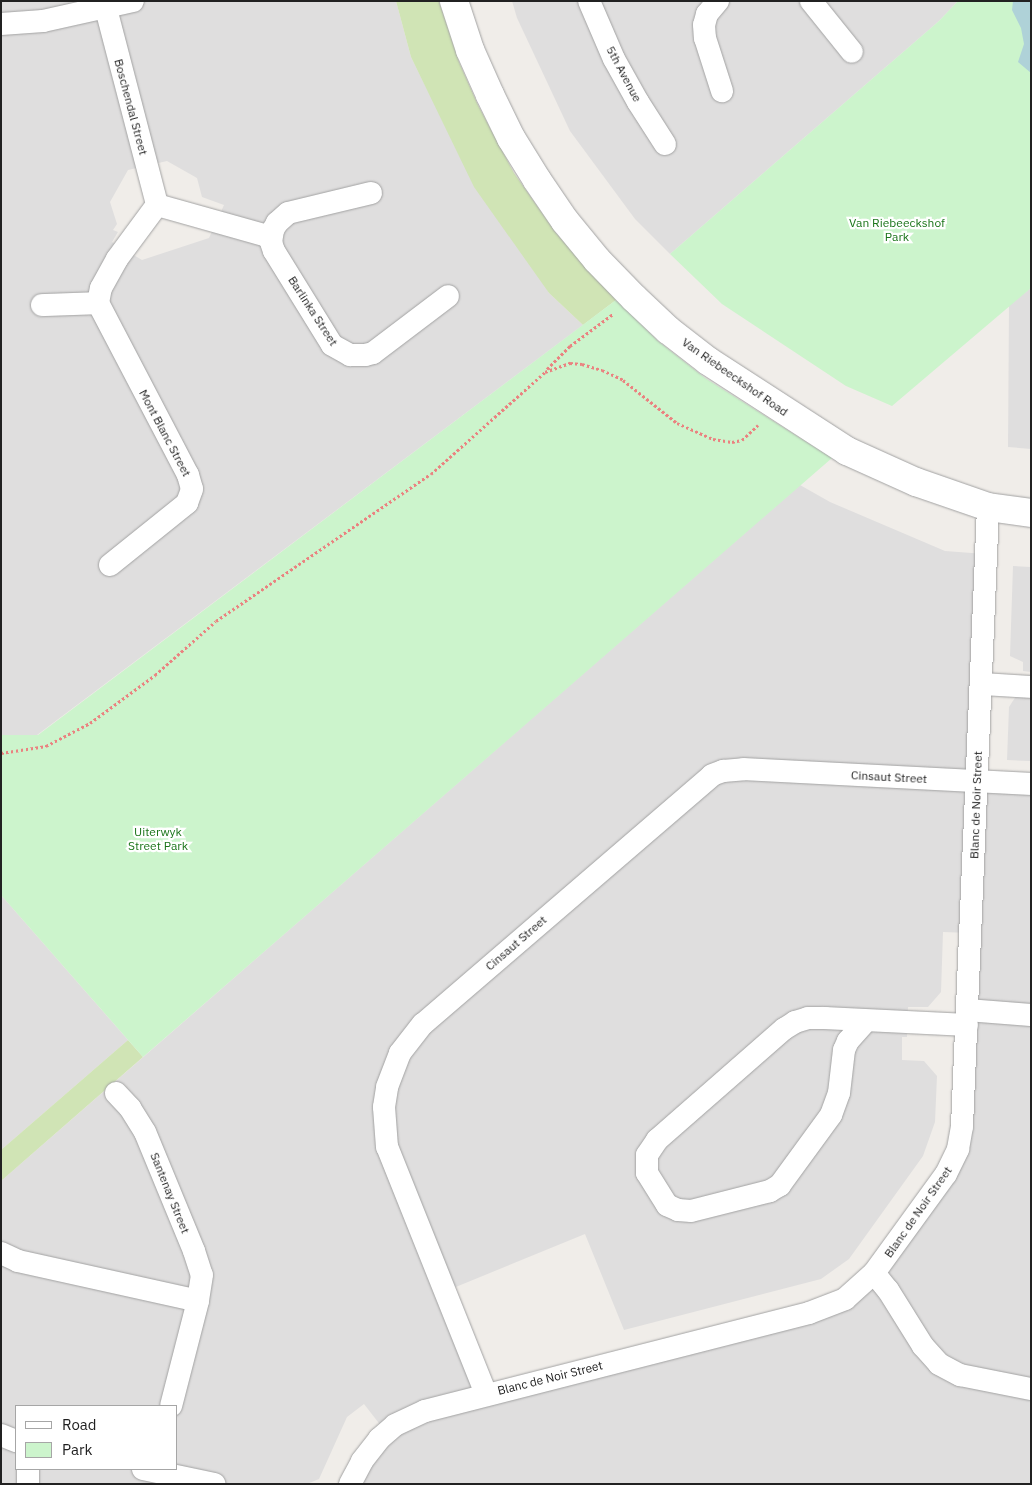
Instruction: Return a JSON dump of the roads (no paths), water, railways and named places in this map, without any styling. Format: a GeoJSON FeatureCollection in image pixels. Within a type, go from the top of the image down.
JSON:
{"type":"FeatureCollection","features":[{"type":"Feature","properties":{"kind":"street"},"geometry":{"type":"LineString","coordinates":[[1,24],[42,21],[104,5],[133,1]]}},
{"type":"Feature","properties":{"kind":"street","name":"Van Riebeeckshof Road"},"geometry":{"type":"LineString","coordinates":[[454,1],[470,50],[490,95],[512,138],[537,180],[565,221],[634,298],[708,361],[847,452],[916,482],[988,507],[1031,513]]}},
{"type":"Feature","properties":{"kind":"street","name":"5th Avenue"},"geometry":{"type":"LineString","coordinates":[[589,1],[614,59],[638,102],[665,144]]}},
{"type":"Feature","properties":{"kind":"street"},"geometry":{"type":"LineString","coordinates":[[718,1],[707,14],[704,25],[705,38],[722,91]]}},
{"type":"Feature","properties":{"kind":"street"},"geometry":{"type":"LineString","coordinates":[[811,1],[852,52]]}},
{"type":"Feature","properties":{"kind":"street","name":"Boschendal Street"},"geometry":{"type":"LineString","coordinates":[[104,5],[157,205]]}},
{"type":"Feature","properties":{"kind":"street"},"geometry":{"type":"LineString","coordinates":[[42,305],[98,303],[101,288],[117,259],[157,205],[271,237],[276,223],[288,213],[371,193]]}},
{"type":"Feature","properties":{"kind":"street","name":"Barlinka Street"},"geometry":{"type":"LineString","coordinates":[[271,237],[274,251],[332,345],[350,355],[365,355],[372,352],[448,296]]}},
{"type":"Feature","properties":{"kind":"street","name":"Mont Blanc Street"},"geometry":{"type":"LineString","coordinates":[[98,303],[188,475],[192,489],[187,503],[110,565]]}},
{"type":"Feature","properties":{"kind":"street","name":"Blanc de Noir Street"},"geometry":{"type":"LineString","coordinates":[[350,1484],[362,1461],[379,1439],[395,1425],[425,1411],[809,1313],[844,1299],[874,1273],[954,1160],[962,1126],[978,782],[988,507]]}},
{"type":"Feature","properties":{"kind":"street"},"geometry":{"type":"LineString","coordinates":[[981,684],[1031,687]]}},
{"type":"Feature","properties":{"kind":"street","name":"Cinsaut Street"},"geometry":{"type":"LineString","coordinates":[[486,1394],[387,1147],[384,1107],[387,1087],[400,1053],[411,1038],[453,998],[712,775],[723,771],[744,769],[1031,784]]}},
{"type":"Feature","properties":{"kind":"street"},"geometry":{"type":"LineString","coordinates":[[866,1021],[848,1041],[844,1050],[839,1093],[831,1115],[780,1185],[770,1191],[691,1211],[678,1210],[667,1206],[647,1173],[647,1155],[657,1140],[784,1029],[795,1022],[808,1018],[866,1021],[1031,1015]]}},
{"type":"Feature","properties":{"kind":"street","name":"Santenay Street"},"geometry":{"type":"LineString","coordinates":[[116,1093],[130,1108],[145,1132],[194,1250],[202,1275],[198,1301],[171,1405]]}},
{"type":"Feature","properties":{"kind":"street"},"geometry":{"type":"LineString","coordinates":[[1,1253],[18,1261],[198,1301]]}},
{"type":"Feature","properties":{"kind":"street"},"geometry":{"type":"LineString","coordinates":[[874,1273],[888,1290],[923,1346],[939,1364],[960,1375],[1031,1389]]}},
{"type":"Feature","properties":{"kind":"street"},"geometry":{"type":"LineString","coordinates":[[1,1435],[15,1441]]}},
{"type":"Feature","properties":{"kind":"street"},"geometry":{"type":"LineString","coordinates":[[28,1470],[28,1484]]}},
{"type":"Feature","properties":{"kind":"street"},"geometry":{"type":"LineString","coordinates":[[152,1470],[214,1484]]}},
{"type":"Feature","properties":{"kind":"water"},"geometry":{"type":"Polygon","coordinates":[[[1013,1],[1031,1],[1031,73],[1018,62],[1024,44],[1021,28],[1012,10],[1013,1]]]}},
{"type":"Feature","properties":{"kind":"park label","name":"Van Riebeeckshof Park"},"geometry":{"type":"Point","coordinates":[897,230]}},
{"type":"Feature","properties":{"kind":"park label","name":"Uiterwyk Street Park"},"geometry":{"type":"Point","coordinates":[158,839]}}]}
